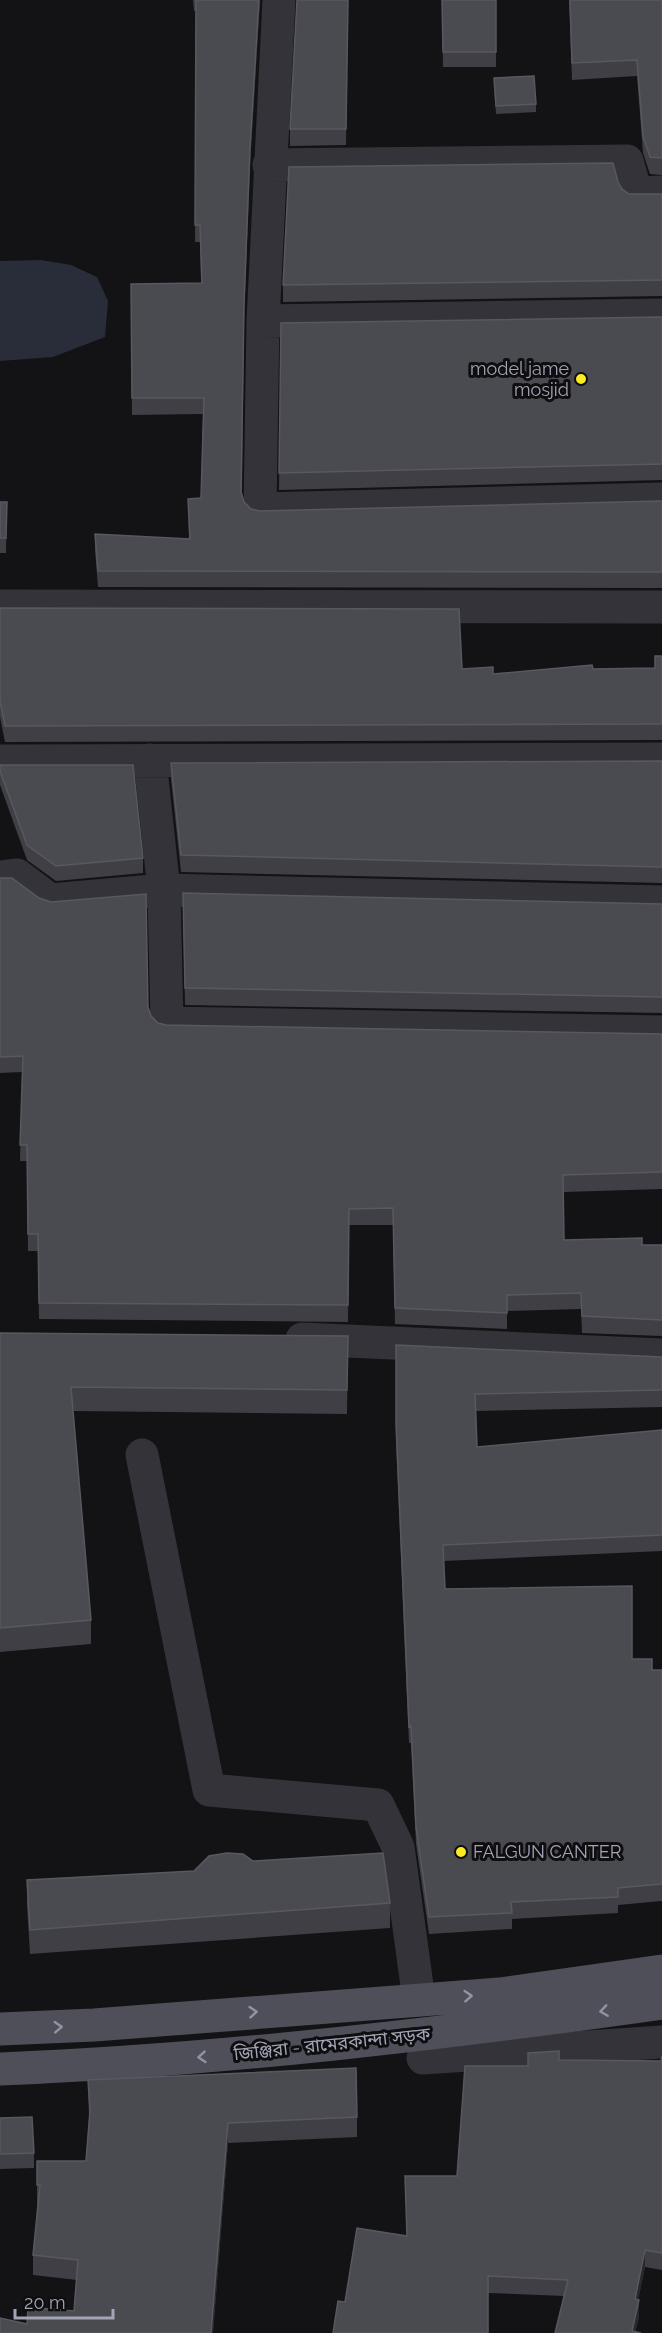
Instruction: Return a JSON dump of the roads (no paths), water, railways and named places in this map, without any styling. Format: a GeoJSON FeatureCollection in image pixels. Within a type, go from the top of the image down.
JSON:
{"type":"FeatureCollection","features":[{"type":"Feature","properties":{"kind":"main road","name":"জিঞ্জিরা - রামেরকান্দা সড়ক"},"geometry":{"type":"LineString","coordinates":[[0,2029],[94,2025],[500,1994],[662,1971]]}},
{"type":"Feature","properties":{"kind":"main road","name":"জিঞ্জিরা - রামেরকান্দা সড়ক"},"geometry":{"type":"LineString","coordinates":[[0,2069],[116,2064],[308,2048],[662,2003]]}},
{"type":"Feature","properties":{"kind":"street"},"geometry":{"type":"LineString","coordinates":[[279,0],[263,321],[260,509],[662,499]]}},
{"type":"Feature","properties":{"kind":"street"},"geometry":{"type":"LineString","coordinates":[[269,165],[627,161],[636,193],[662,192]]}},
{"type":"Feature","properties":{"kind":"street"},"geometry":{"type":"LineString","coordinates":[[263,321],[662,315]]}},
{"type":"Feature","properties":{"kind":"street"},"geometry":{"type":"LineString","coordinates":[[0,606],[662,607]]}},
{"type":"Feature","properties":{"kind":"street"},"geometry":{"type":"LineString","coordinates":[[0,761],[662,759]]}},
{"type":"Feature","properties":{"kind":"street"},"geometry":{"type":"LineString","coordinates":[[150,760],[164,890],[167,1023],[662,1032]]}},
{"type":"Feature","properties":{"kind":"street"},"geometry":{"type":"LineString","coordinates":[[0,877],[17,875],[50,900],[164,890],[662,902]]}},
{"type":"Feature","properties":{"kind":"street"},"geometry":{"type":"LineString","coordinates":[[275,1339],[662,1356]]}},
{"type":"Feature","properties":{"kind":"street"},"geometry":{"type":"LineString","coordinates":[[142,1455],[209,1790],[378,1805],[398,1847],[419,2000]]}},
{"type":"Feature","properties":{"kind":"street"},"geometry":{"type":"LineString","coordinates":[[423,2058],[662,2042]]}},
{"type":"Feature","properties":{"kind":"water"},"geometry":{"type":"Polygon","coordinates":[[[41,260],[71,265],[97,277],[108,301],[105,337],[53,357],[0,361],[0,261],[41,260]]]}},
{"type":"Feature","properties":{"kind":"place","name":"model jame mosjid"},"geometry":{"type":"Point","coordinates":[581,379]}},
{"type":"Feature","properties":{"kind":"place","name":"FALGUN CANTER"},"geometry":{"type":"Point","coordinates":[461,1852]}}]}
